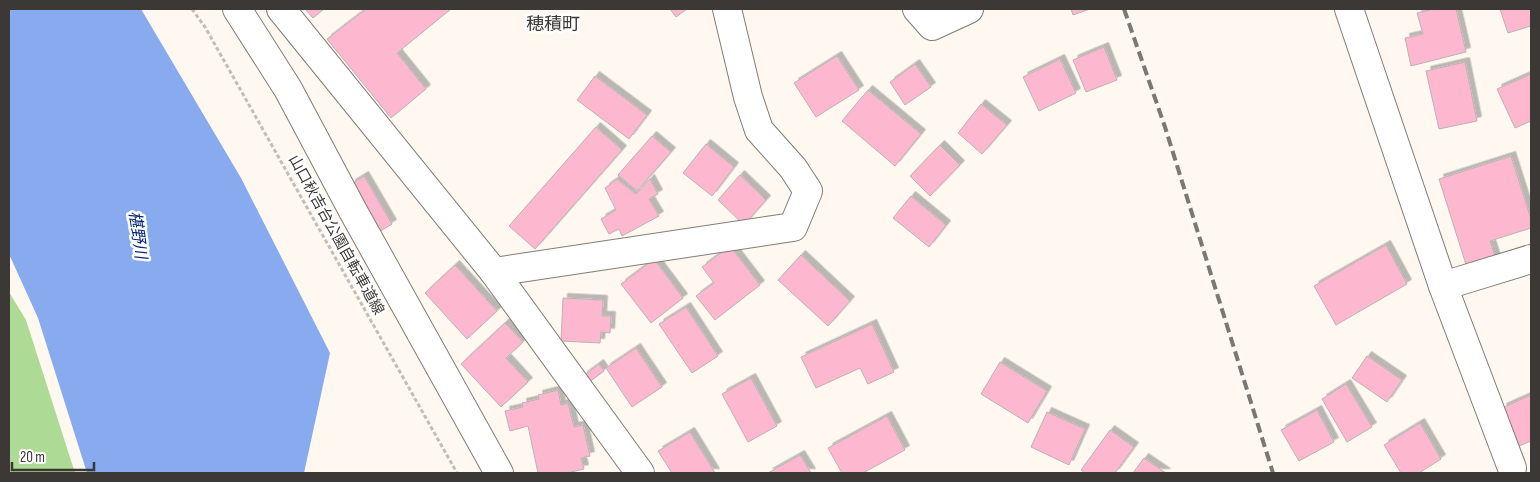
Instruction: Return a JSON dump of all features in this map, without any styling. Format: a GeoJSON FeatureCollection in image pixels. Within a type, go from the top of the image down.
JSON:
{"type":"FeatureCollection","features":[{"type":"Feature","properties":{"kind":"street"},"geometry":{"type":"LineString","coordinates":[[237,9],[288,89],[499,473]]}},
{"type":"Feature","properties":{"kind":"street"},"geometry":{"type":"LineString","coordinates":[[281,9],[494,272],[640,473]]}},
{"type":"Feature","properties":{"kind":"street"},"geometry":{"type":"LineString","coordinates":[[494,272],[793,227],[808,191],[793,168],[759,130],[748,97],[727,9]]}},
{"type":"Feature","properties":{"kind":"street"},"geometry":{"type":"LineString","coordinates":[[917,9],[932,26],[969,9]]}},
{"type":"Feature","properties":{"kind":"street"},"geometry":{"type":"LineString","coordinates":[[1349,9],[1443,286],[1512,468]]}},
{"type":"Feature","properties":{"kind":"street"},"geometry":{"type":"LineString","coordinates":[[1443,286],[1531,259]]}},
{"type":"Feature","properties":{"kind":"path","name":"山口秋吉台公園自転車道線"},"geometry":{"type":"LineString","coordinates":[[192,9],[205,26],[457,473]]}},
{"type":"Feature","properties":{"kind":"green space"},"geometry":{"type":"Polygon","coordinates":[[[9,292],[26,320],[75,473],[9,473],[9,292]]]}},
{"type":"Feature","properties":{"kind":"water","name":"椹野川"},"geometry":{"type":"Polygon","coordinates":[[[9,9],[141,9],[241,178],[330,353],[304,473],[87,473],[38,318],[9,254],[9,9]]]}},
{"type":"Feature","properties":{"kind":"building"},"geometry":{"type":"Polygon","coordinates":[[[305,9],[324,9],[313,18],[305,9]]]}},
{"type":"Feature","properties":{"kind":"building"},"geometry":{"type":"Polygon","coordinates":[[[366,9],[451,9],[397,53],[426,89],[391,118],[327,39],[366,9]]]}},
{"type":"Feature","properties":{"kind":"building"},"geometry":{"type":"Polygon","coordinates":[[[670,9],[687,9],[676,17],[670,9]]]}},
{"type":"Feature","properties":{"kind":"building"},"geometry":{"type":"Polygon","coordinates":[[[1071,9],[1090,9],[1073,15],[1071,9]]]}},
{"type":"Feature","properties":{"kind":"building"},"geometry":{"type":"Polygon","coordinates":[[[1433,9],[1456,9],[1466,52],[1411,66],[1405,38],[1423,34],[1417,13],[1433,9]]]}},
{"type":"Feature","properties":{"kind":"building"},"geometry":{"type":"Polygon","coordinates":[[[1500,9],[1531,9],[1531,26],[1508,33],[1500,9]]]}},
{"type":"Feature","properties":{"kind":"building"},"geometry":{"type":"Polygon","coordinates":[[[1104,47],[1117,80],[1086,92],[1073,60],[1104,47]]]}},
{"type":"Feature","properties":{"kind":"building"},"geometry":{"type":"Polygon","coordinates":[[[837,56],[859,90],[816,117],[794,83],[837,56]]]}},
{"type":"Feature","properties":{"kind":"building"},"geometry":{"type":"Polygon","coordinates":[[[1060,59],[1076,93],[1039,111],[1023,77],[1060,59]]]}},
{"type":"Feature","properties":{"kind":"building"},"geometry":{"type":"Polygon","coordinates":[[[1465,62],[1477,121],[1439,129],[1426,71],[1465,62]]]}},
{"type":"Feature","properties":{"kind":"building"},"geometry":{"type":"Polygon","coordinates":[[[915,64],[931,87],[905,105],[890,82],[915,64]]]}},
{"type":"Feature","properties":{"kind":"building"},"geometry":{"type":"Polygon","coordinates":[[[1531,74],[1531,121],[1515,128],[1497,89],[1531,74]]]}},
{"type":"Feature","properties":{"kind":"building"},"geometry":{"type":"Polygon","coordinates":[[[595,76],[647,115],[629,139],[577,100],[595,76]]]}},
{"type":"Feature","properties":{"kind":"building"},"geometry":{"type":"Polygon","coordinates":[[[868,90],[921,134],[895,166],[842,121],[868,90]]]}},
{"type":"Feature","properties":{"kind":"building"},"geometry":{"type":"Polygon","coordinates":[[[981,104],[1007,125],[982,154],[958,133],[981,104]]]}},
{"type":"Feature","properties":{"kind":"building"},"geometry":{"type":"Polygon","coordinates":[[[596,127],[622,150],[535,249],[509,226],[596,127]]]}},
{"type":"Feature","properties":{"kind":"building"},"geometry":{"type":"Polygon","coordinates":[[[652,136],[671,152],[637,191],[618,175],[652,136]]]}},
{"type":"Feature","properties":{"kind":"building"},"geometry":{"type":"Polygon","coordinates":[[[706,144],[734,167],[712,196],[683,173],[706,144]]]}},
{"type":"Feature","properties":{"kind":"building"},"geometry":{"type":"Polygon","coordinates":[[[940,145],[960,165],[930,196],[910,176],[940,145]]]}},
{"type":"Feature","properties":{"kind":"building"},"geometry":{"type":"Polygon","coordinates":[[[1511,156],[1531,219],[1531,228],[1490,241],[1498,265],[1469,274],[1439,179],[1511,156]]]}},
{"type":"Feature","properties":{"kind":"building"},"geometry":{"type":"Polygon","coordinates":[[[740,175],[766,200],[744,225],[718,200],[740,175]]]}},
{"type":"Feature","properties":{"kind":"building"},"geometry":{"type":"Polygon","coordinates":[[[364,176],[392,224],[379,232],[351,184],[364,176]]]}},
{"type":"Feature","properties":{"kind":"building"},"geometry":{"type":"Polygon","coordinates":[[[617,179],[636,194],[650,179],[658,194],[649,199],[659,216],[622,236],[619,229],[609,234],[601,219],[616,210],[605,188],[617,179]]]}},
{"type":"Feature","properties":{"kind":"building"},"geometry":{"type":"Polygon","coordinates":[[[911,196],[946,225],[929,247],[893,218],[911,196]]]}},
{"type":"Feature","properties":{"kind":"building"},"geometry":{"type":"Polygon","coordinates":[[[1386,245],[1407,284],[1336,325],[1314,286],[1386,245]]]}},
{"type":"Feature","properties":{"kind":"building"},"geometry":{"type":"Polygon","coordinates":[[[730,246],[760,285],[715,320],[696,296],[714,283],[702,267],[730,246]]]}},
{"type":"Feature","properties":{"kind":"building"},"geometry":{"type":"Polygon","coordinates":[[[801,255],[850,301],[828,326],[778,280],[801,255]]]}},
{"type":"Feature","properties":{"kind":"building"},"geometry":{"type":"Polygon","coordinates":[[[654,259],[683,298],[651,323],[621,284],[654,259]]]}},
{"type":"Feature","properties":{"kind":"building"},"geometry":{"type":"Polygon","coordinates":[[[455,265],[497,311],[467,339],[425,293],[455,265]]]}},
{"type":"Feature","properties":{"kind":"building"},"geometry":{"type":"Polygon","coordinates":[[[563,298],[603,300],[602,316],[611,316],[610,333],[601,332],[600,343],[561,341],[563,298]]]}},
{"type":"Feature","properties":{"kind":"building"},"geometry":{"type":"Polygon","coordinates":[[[686,307],[718,356],[692,373],[659,324],[686,307]]]}},
{"type":"Feature","properties":{"kind":"building"},"geometry":{"type":"Polygon","coordinates":[[[505,323],[523,342],[506,358],[528,382],[501,407],[461,364],[505,323]]]}},
{"type":"Feature","properties":{"kind":"building"},"geometry":{"type":"Polygon","coordinates":[[[872,324],[894,372],[868,384],[860,368],[816,388],[801,357],[872,324]]]}},
{"type":"Feature","properties":{"kind":"building"},"geometry":{"type":"Polygon","coordinates":[[[636,348],[662,387],[632,407],[606,368],[636,348]]]}},
{"type":"Feature","properties":{"kind":"building"},"geometry":{"type":"Polygon","coordinates":[[[1367,356],[1402,380],[1387,402],[1352,378],[1367,356]]]}},
{"type":"Feature","properties":{"kind":"building"},"geometry":{"type":"Polygon","coordinates":[[[1000,362],[1047,391],[1028,423],[981,394],[1000,362]]]}},
{"type":"Feature","properties":{"kind":"building"},"geometry":{"type":"Polygon","coordinates":[[[599,364],[604,371],[588,383],[583,376],[599,364]]]}},
{"type":"Feature","properties":{"kind":"building"},"geometry":{"type":"Polygon","coordinates":[[[751,378],[777,426],[748,442],[722,394],[751,378]]]}},
{"type":"Feature","properties":{"kind":"building"},"geometry":{"type":"Polygon","coordinates":[[[1346,384],[1372,427],[1347,442],[1322,399],[1346,384]]]}},
{"type":"Feature","properties":{"kind":"building"},"geometry":{"type":"Polygon","coordinates":[[[558,390],[561,405],[568,403],[574,427],[583,425],[590,456],[581,458],[584,469],[567,473],[538,473],[528,426],[510,431],[505,411],[523,407],[522,403],[539,399],[538,395],[558,390]]]}},
{"type":"Feature","properties":{"kind":"building"},"geometry":{"type":"Polygon","coordinates":[[[1531,395],[1531,441],[1519,446],[1502,408],[1531,395]]]}},
{"type":"Feature","properties":{"kind":"building"},"geometry":{"type":"Polygon","coordinates":[[[1317,410],[1334,442],[1299,461],[1281,430],[1317,410]]]}},
{"type":"Feature","properties":{"kind":"building"},"geometry":{"type":"Polygon","coordinates":[[[1047,412],[1085,429],[1069,465],[1031,447],[1047,412]]]}},
{"type":"Feature","properties":{"kind":"building"},"geometry":{"type":"Polygon","coordinates":[[[887,416],[905,450],[863,473],[842,473],[828,448],[887,416]]]}},
{"type":"Feature","properties":{"kind":"building"},"geometry":{"type":"Polygon","coordinates":[[[1420,423],[1441,459],[1419,473],[1401,473],[1384,445],[1420,423]]]}},
{"type":"Feature","properties":{"kind":"building"},"geometry":{"type":"Polygon","coordinates":[[[1110,430],[1134,447],[1115,473],[1085,473],[1081,470],[1110,430]]]}},
{"type":"Feature","properties":{"kind":"building"},"geometry":{"type":"Polygon","coordinates":[[[690,432],[715,473],[672,473],[658,451],[690,432]]]}},
{"type":"Feature","properties":{"kind":"building"},"geometry":{"type":"Polygon","coordinates":[[[800,455],[811,473],[768,473],[800,455]]]}},
{"type":"Feature","properties":{"kind":"building"},"geometry":{"type":"Polygon","coordinates":[[[1144,458],[1166,473],[1133,473],[1144,458]]]}},
{"type":"Feature","properties":{"kind":"railway"},"geometry":{"type":"LineString","coordinates":[[1124,9],[1165,127],[1273,473]]}},
{"type":"Feature","properties":{"kind":"district","name":"穂積町"},"geometry":{"type":"Point","coordinates":[553,24]}}]}
